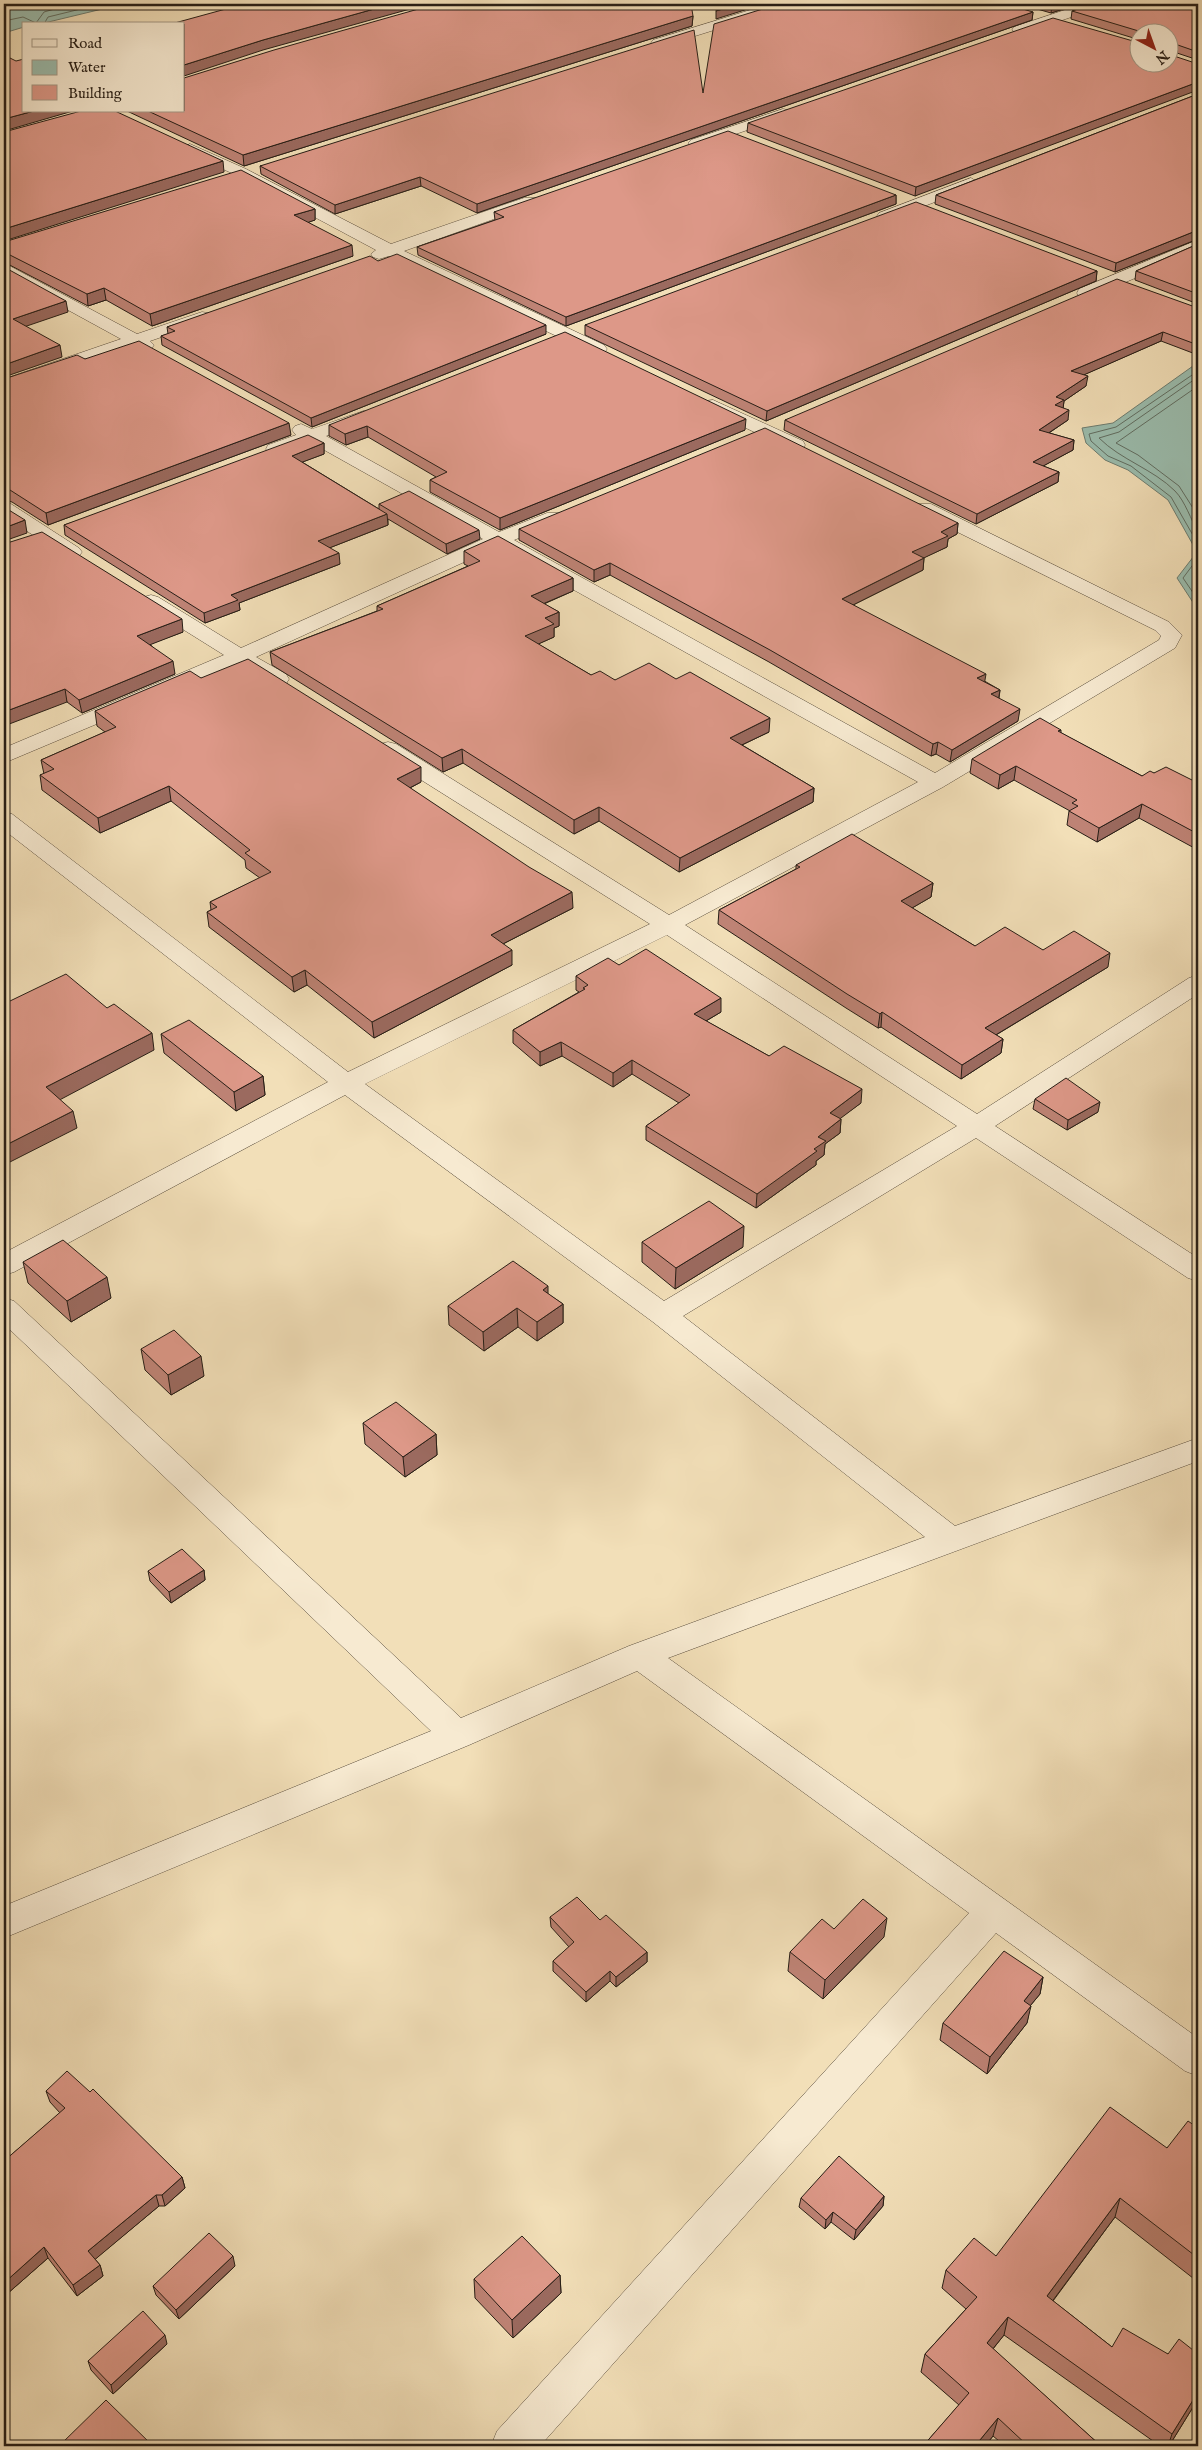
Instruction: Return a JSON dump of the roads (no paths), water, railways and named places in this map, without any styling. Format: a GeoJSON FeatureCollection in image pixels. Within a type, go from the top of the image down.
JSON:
{"type":"FeatureCollection","features":[{"type":"Feature","properties":{"kind":"street"},"geometry":{"type":"LineString","coordinates":[[640,48],[783,4]]}},
{"type":"Feature","properties":{"kind":"street"},"geometry":{"type":"LineString","coordinates":[[1006,35],[1096,4]]}},
{"type":"Feature","properties":{"kind":"street"},"geometry":{"type":"LineString","coordinates":[[1026,11],[1078,27]]}},
{"type":"Feature","properties":{"kind":"street"},"geometry":{"type":"LineString","coordinates":[[681,149],[802,106]]}},
{"type":"Feature","properties":{"kind":"street"},"geometry":{"type":"LineString","coordinates":[[728,132],[746,139]]}},
{"type":"Feature","properties":{"kind":"street"},"geometry":{"type":"LineString","coordinates":[[171,140],[241,172],[389,250],[611,355]]}},
{"type":"Feature","properties":{"kind":"street"},"geometry":{"type":"LineString","coordinates":[[222,178],[260,166]]}},
{"type":"Feature","properties":{"kind":"street"},"geometry":{"type":"LineString","coordinates":[[870,222],[988,176]]}},
{"type":"Feature","properties":{"kind":"street"},"geometry":{"type":"LineString","coordinates":[[361,260],[549,195]]}},
{"type":"Feature","properties":{"kind":"street"},"geometry":{"type":"LineString","coordinates":[[898,198],[941,214]]}},
{"type":"Feature","properties":{"kind":"street"},"geometry":{"type":"LineString","coordinates":[[1068,300],[1198,245]]}},
{"type":"Feature","properties":{"kind":"street"},"geometry":{"type":"LineString","coordinates":[[4,268],[162,354]]}},
{"type":"Feature","properties":{"kind":"street"},"geometry":{"type":"LineString","coordinates":[[1092,272],[1133,288]]}},
{"type":"Feature","properties":{"kind":"street"},"geometry":{"type":"LineString","coordinates":[[4,385],[220,310]]}},
{"type":"Feature","properties":{"kind":"street"},"geometry":{"type":"LineString","coordinates":[[549,342],[586,328]]}},
{"type":"Feature","properties":{"kind":"street"},"geometry":{"type":"LineString","coordinates":[[697,397],[810,452]]}},
{"type":"Feature","properties":{"kind":"street"},"geometry":{"type":"LineString","coordinates":[[256,456],[376,411]]}},
{"type":"Feature","properties":{"kind":"street"},"geometry":{"type":"LineString","coordinates":[[285,421],[936,782]]}},
{"type":"Feature","properties":{"kind":"street"},"geometry":{"type":"LineString","coordinates":[[742,441],[785,423]]}},
{"type":"Feature","properties":{"kind":"street"},"geometry":{"type":"LineString","coordinates":[[4,1265],[346,1083],[668,925],[936,782],[1168,644],[1172,635],[1162,626],[907,500]]}},
{"type":"Feature","properties":{"kind":"street"},"geometry":{"type":"LineString","coordinates":[[4,508],[93,565]]}},
{"type":"Feature","properties":{"kind":"street"},"geometry":{"type":"LineString","coordinates":[[4,756],[240,656],[499,539],[572,510]]}},
{"type":"Feature","properties":{"kind":"street"},"geometry":{"type":"LineString","coordinates":[[134,590],[299,693]]}},
{"type":"Feature","properties":{"kind":"street"},"geometry":{"type":"LineString","coordinates":[[366,735],[668,925],[1198,1271]]}},
{"type":"Feature","properties":{"kind":"street"},"geometry":{"type":"LineString","coordinates":[[4,819],[346,1083],[663,1314],[949,1539]]}},
{"type":"Feature","properties":{"kind":"street"},"geometry":{"type":"LineString","coordinates":[[663,1314],[977,1126],[1198,983]]}},
{"type":"Feature","properties":{"kind":"street"},"geometry":{"type":"LineString","coordinates":[[4,1308],[457,1735]]}},
{"type":"Feature","properties":{"kind":"street"},"geometry":{"type":"LineString","coordinates":[[4,1922],[457,1735],[640,1655],[949,1539],[1198,1449]]}},
{"type":"Feature","properties":{"kind":"street"},"geometry":{"type":"LineString","coordinates":[[640,1655],[1198,2059]]}},
{"type":"Feature","properties":{"kind":"street"},"geometry":{"type":"LineString","coordinates":[[512,2446],[994,1911]]}},
{"type":"Feature","properties":{"kind":"water"},"geometry":{"type":"Polygon","coordinates":[[[4,4],[123,4],[48,22],[22,22],[22,28],[4,33],[4,4]]]}},
{"type":"Feature","properties":{"kind":"water"},"geometry":{"type":"Polygon","coordinates":[[[1193,366],[1198,366],[1198,605],[1194,604],[1177,578],[1197,552],[1168,500],[1128,470],[1105,460],[1086,443],[1082,428],[1113,423],[1193,366]]]}}]}
